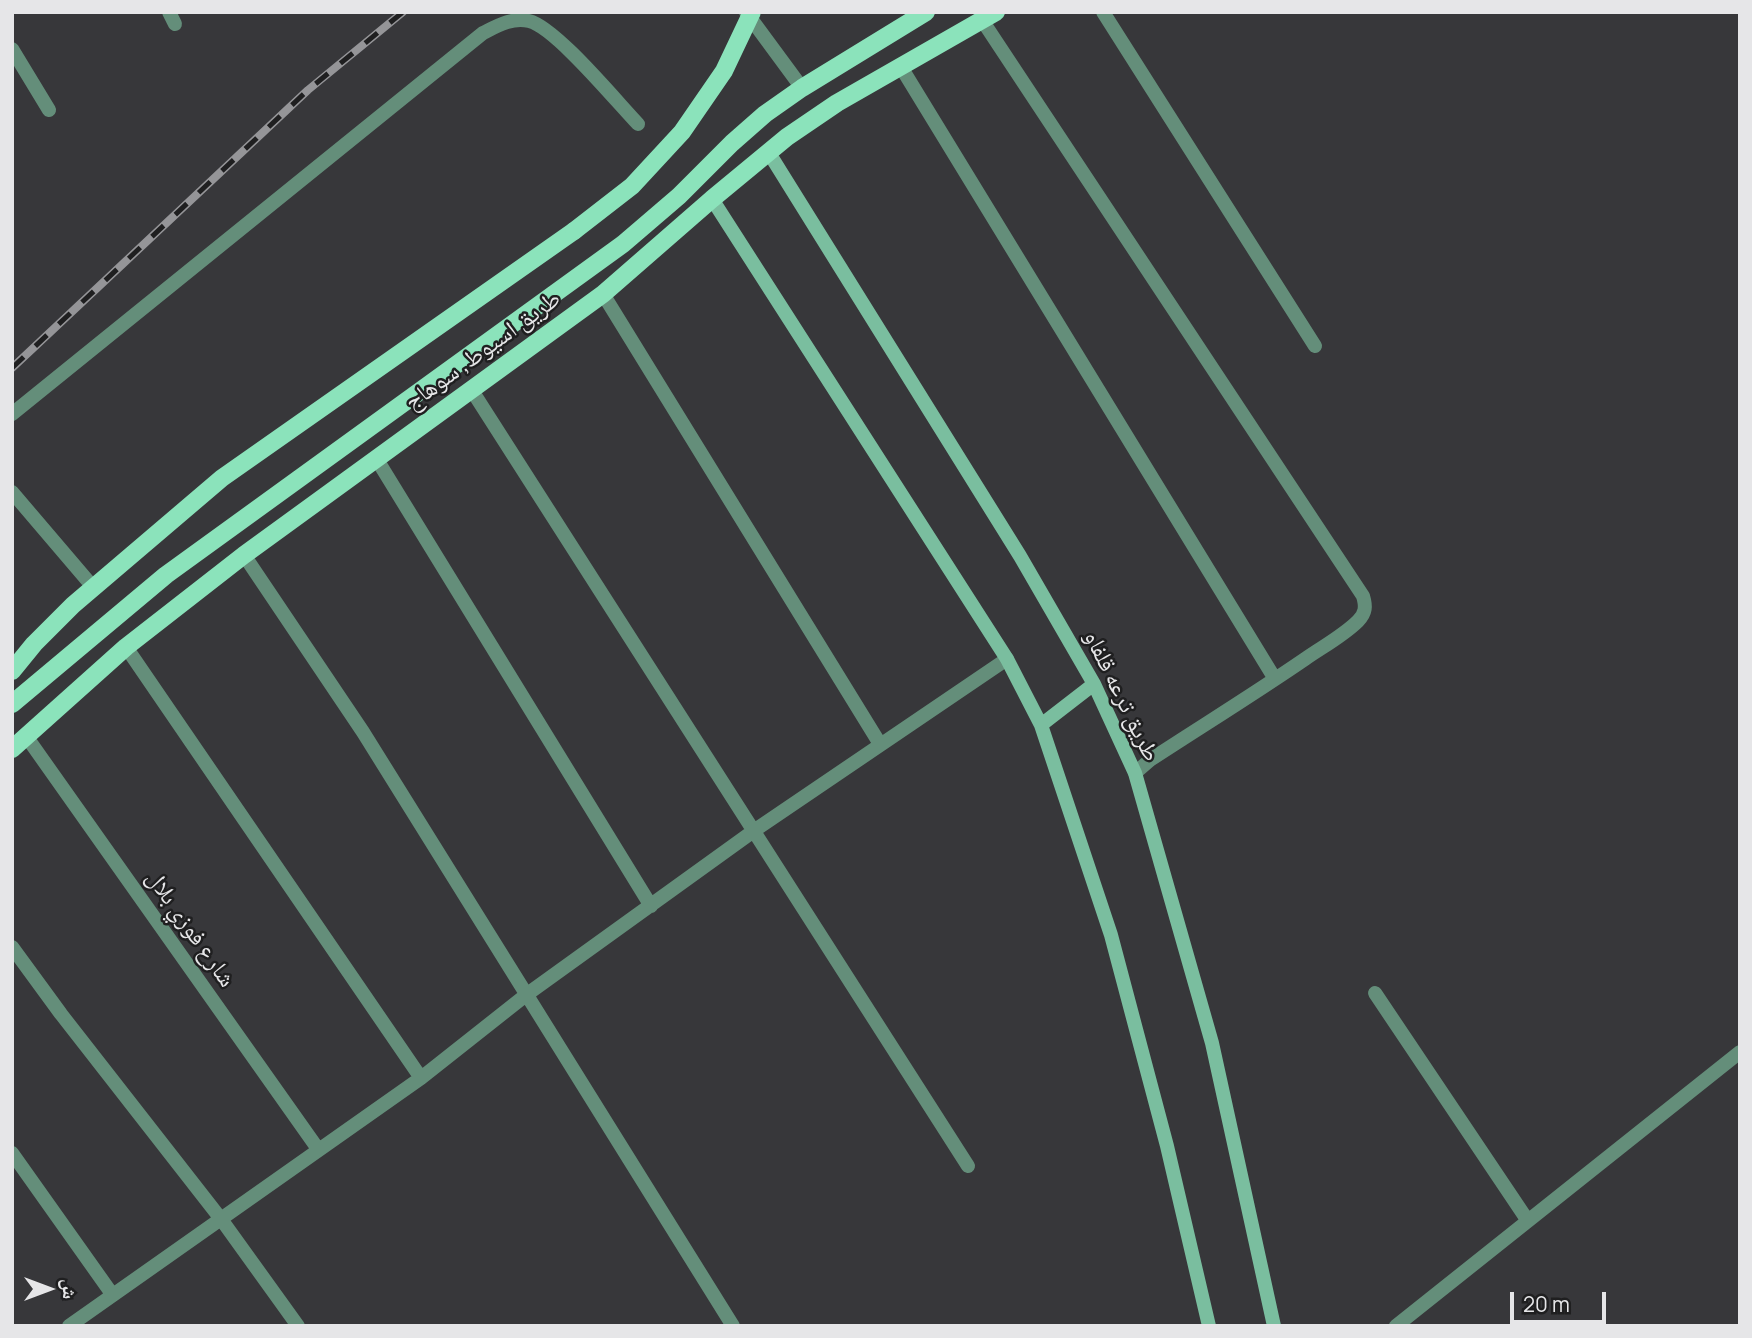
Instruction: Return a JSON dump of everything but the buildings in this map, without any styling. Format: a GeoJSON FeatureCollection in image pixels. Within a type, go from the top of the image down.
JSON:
{"type":"FeatureCollection","features":[{"type":"Feature","properties":{"kind":"main road"},"geometry":{"type":"LineString","coordinates":[[12,671],[53,624],[93,587],[245,460],[574,231],[632,186],[682,132],[724,71],[752,12]]}},
{"type":"Feature","properties":{"kind":"main road","name":"طريق اسيوط, سوهاج"},"geometry":{"type":"LineString","coordinates":[[12,704],[166,575],[623,244],[679,196],[748,128],[802,88],[926,12]]}},
{"type":"Feature","properties":{"kind":"main road","name":"طريق اسيوط, سوهاج"},"geometry":{"type":"LineString","coordinates":[[12,749],[126,647],[244,555],[603,294],[787,137],[837,103],[989,16]]}},
{"type":"Feature","properties":{"kind":"street"},"geometry":{"type":"LineString","coordinates":[[746,12],[802,88]]}},
{"type":"Feature","properties":{"kind":"street"},"geometry":{"type":"LineString","coordinates":[[1102,12],[1315,346]]}},
{"type":"Feature","properties":{"kind":"street"},"geometry":{"type":"LineString","coordinates":[[989,16],[1363,597],[1365,606],[1358,621],[1276,679],[1150,760],[1135,773]]}},
{"type":"Feature","properties":{"kind":"street"},"geometry":{"type":"LineString","coordinates":[[12,414],[483,33],[504,22],[528,21],[550,31],[638,124]]}},
{"type":"Feature","properties":{"kind":"street"},"geometry":{"type":"LineString","coordinates":[[12,48],[49,110]]}},
{"type":"Feature","properties":{"kind":"street"},"geometry":{"type":"LineString","coordinates":[[901,67],[1276,679]]}},
{"type":"Feature","properties":{"kind":"street","name":"طريق ترعه قلفاو"},"geometry":{"type":"LineString","coordinates":[[769,153],[1020,556],[1094,684],[1135,773],[1212,1043],[1274,1326]]}},
{"type":"Feature","properties":{"kind":"street"},"geometry":{"type":"LineString","coordinates":[[712,199],[1007,659],[1041,726],[1111,935],[1167,1146],[1209,1326]]}},
{"type":"Feature","properties":{"kind":"street"},"geometry":{"type":"LineString","coordinates":[[603,294],[880,744]]}},
{"type":"Feature","properties":{"kind":"street"},"geometry":{"type":"LineString","coordinates":[[471,389],[968,1166]]}},
{"type":"Feature","properties":{"kind":"street"},"geometry":{"type":"LineString","coordinates":[[376,458],[651,906]]}},
{"type":"Feature","properties":{"kind":"street"},"geometry":{"type":"LineString","coordinates":[[12,492],[93,587]]}},
{"type":"Feature","properties":{"kind":"street"},"geometry":{"type":"LineString","coordinates":[[244,555],[363,732],[733,1326]]}},
{"type":"Feature","properties":{"kind":"street"},"geometry":{"type":"LineString","coordinates":[[126,647],[421,1078]]}},
{"type":"Feature","properties":{"kind":"street"},"geometry":{"type":"LineString","coordinates":[[69,1326],[421,1078],[526,995],[755,830],[1007,659]]}},
{"type":"Feature","properties":{"kind":"street"},"geometry":{"type":"LineString","coordinates":[[1041,726],[1094,684]]}},
{"type":"Feature","properties":{"kind":"street","name":"شارع فوزي بلال"},"geometry":{"type":"LineString","coordinates":[[26,736],[318,1149]]}},
{"type":"Feature","properties":{"kind":"street"},"geometry":{"type":"LineString","coordinates":[[12,947],[220,1219],[298,1326]]}},
{"type":"Feature","properties":{"kind":"street"},"geometry":{"type":"LineString","coordinates":[[1375,993],[1528,1221]]}},
{"type":"Feature","properties":{"kind":"street"},"geometry":{"type":"LineString","coordinates":[[1396,1326],[1740,1052]]}},
{"type":"Feature","properties":{"kind":"street"},"geometry":{"type":"LineString","coordinates":[[12,1153],[112,1294]]}},
{"type":"Feature","properties":{"kind":"railway"},"geometry":{"type":"LineString","coordinates":[[12,368],[308,90],[403,12]]}}]}
